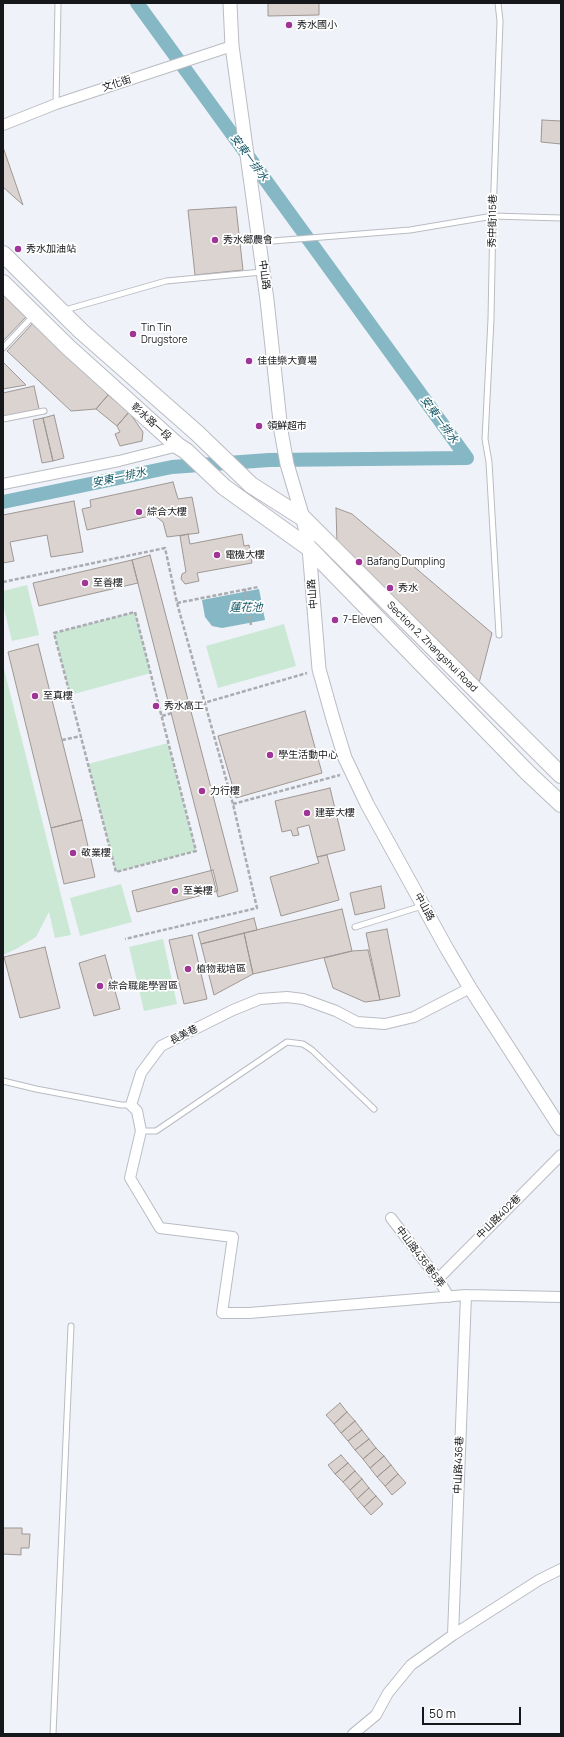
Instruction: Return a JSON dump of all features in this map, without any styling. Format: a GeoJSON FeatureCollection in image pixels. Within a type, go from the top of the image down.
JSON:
{"type":"FeatureCollection","features":[{"type":"Feature","properties":{"kind":"main road"},"geometry":{"type":"LineString","coordinates":[[3,254],[60,312],[197,433],[251,485],[304,518]]}},
{"type":"Feature","properties":{"kind":"main road","name":"彰水路一段"},"geometry":{"type":"LineString","coordinates":[[3,283],[68,347],[224,487],[308,548]]}},
{"type":"Feature","properties":{"kind":"main road","name":"Section 2, Zhangshui Road"},"geometry":{"type":"LineString","coordinates":[[304,518],[542,757],[561,774]]}},
{"type":"Feature","properties":{"kind":"main road","name":"Section 2, Zhangshui Road"},"geometry":{"type":"LineString","coordinates":[[308,548],[528,773],[561,804]]}},
{"type":"Feature","properties":{"kind":"main road"},"geometry":{"type":"LineString","coordinates":[[528,773],[542,757]]}},
{"type":"Feature","properties":{"kind":"street","name":"中山路"},"geometry":{"type":"LineString","coordinates":[[230,3],[232,46],[263,272],[281,431],[287,464],[304,518],[320,669],[345,758],[367,804],[470,988],[561,1129]]}},
{"type":"Feature","properties":{"kind":"street","name":"文化街"},"geometry":{"type":"LineString","coordinates":[[3,125],[56,104],[232,46]]}},
{"type":"Feature","properties":{"kind":"street"},"geometry":{"type":"LineString","coordinates":[[3,484],[182,449]]}},
{"type":"Feature","properties":{"kind":"street","name":"長美巷"},"geometry":{"type":"LineString","coordinates":[[131,1105],[141,1073],[161,1046],[233,1010],[260,999],[287,997],[303,999],[336,1011],[357,1022],[385,1024],[414,1017],[470,988]]}},
{"type":"Feature","properties":{"kind":"street"},"geometry":{"type":"LineString","coordinates":[[131,1105],[137,1110],[141,1131],[130,1178],[160,1228],[233,1237],[222,1313],[249,1313],[466,1295],[561,1297]]}},
{"type":"Feature","properties":{"kind":"street","name":"中山路402巷"},"geometry":{"type":"LineString","coordinates":[[438,1279],[561,1155]]}},
{"type":"Feature","properties":{"kind":"street","name":"中山路436巷6弄"},"geometry":{"type":"LineString","coordinates":[[391,1218],[438,1279],[449,1297]]}},
{"type":"Feature","properties":{"kind":"street","name":"中山路436巷"},"geometry":{"type":"LineString","coordinates":[[453,1634],[466,1295]]}},
{"type":"Feature","properties":{"kind":"street"},"geometry":{"type":"LineString","coordinates":[[354,1734],[376,1715],[388,1693],[411,1665],[453,1634],[539,1580],[561,1569]]}},
{"type":"Feature","properties":{"kind":"lane"},"geometry":{"type":"LineString","coordinates":[[56,104],[58,3]]}},
{"type":"Feature","properties":{"kind":"lane","name":"秀中街115巷"},"geometry":{"type":"LineString","coordinates":[[498,3],[500,21],[491,319],[485,439],[489,462],[499,635]]}},
{"type":"Feature","properties":{"kind":"lane"},"geometry":{"type":"LineString","coordinates":[[259,242],[410,230],[493,216],[561,218]]}},
{"type":"Feature","properties":{"kind":"lane"},"geometry":{"type":"LineString","coordinates":[[60,312],[166,281],[263,272]]}},
{"type":"Feature","properties":{"kind":"lane"},"geometry":{"type":"LineString","coordinates":[[3,348],[35,314]]}},
{"type":"Feature","properties":{"kind":"lane"},"geometry":{"type":"LineString","coordinates":[[3,420],[44,411]]}},
{"type":"Feature","properties":{"kind":"lane"},"geometry":{"type":"LineString","coordinates":[[355,927],[423,906]]}},
{"type":"Feature","properties":{"kind":"lane"},"geometry":{"type":"LineString","coordinates":[[141,1131],[156,1131],[287,1042],[303,1044],[312,1050],[374,1109]]}},
{"type":"Feature","properties":{"kind":"lane"},"geometry":{"type":"LineString","coordinates":[[3,1081],[51,1092],[121,1105],[131,1105]]}},
{"type":"Feature","properties":{"kind":"lane"},"geometry":{"type":"LineString","coordinates":[[53,1734],[71,1326]]}},
{"type":"Feature","properties":{"kind":"path"},"geometry":{"type":"LineString","coordinates":[[3,582],[165,548],[177,602],[233,804],[257,908],[125,939]]}},
{"type":"Feature","properties":{"kind":"path"},"geometry":{"type":"LineString","coordinates":[[177,602],[258,587]]}},
{"type":"Feature","properties":{"kind":"path"},"geometry":{"type":"LineString","coordinates":[[245,589],[247,602]]}},
{"type":"Feature","properties":{"kind":"path"},"geometry":{"type":"LineString","coordinates":[[248,610],[251,625]]}},
{"type":"Feature","properties":{"kind":"path"},"geometry":{"type":"LineString","coordinates":[[135,612],[162,716],[196,851],[116,872],[54,633],[135,612]]}},
{"type":"Feature","properties":{"kind":"path"},"geometry":{"type":"LineString","coordinates":[[190,707],[320,669]]}},
{"type":"Feature","properties":{"kind":"path"},"geometry":{"type":"LineString","coordinates":[[162,716],[172,713]]}},
{"type":"Feature","properties":{"kind":"path"},"geometry":{"type":"LineString","coordinates":[[62,740],[81,736]]}},
{"type":"Feature","properties":{"kind":"path"},"geometry":{"type":"LineString","coordinates":[[233,804],[352,772]]}},
{"type":"Feature","properties":{"kind":"green space"},"geometry":{"type":"Polygon","coordinates":[[[27,585],[39,635],[12,641],[3,605],[3,591],[27,585]]]}},
{"type":"Feature","properties":{"kind":"green space"},"geometry":{"type":"Polygon","coordinates":[[[135,612],[151,673],[70,695],[54,633],[135,612]]]}},
{"type":"Feature","properties":{"kind":"green space"},"geometry":{"type":"Polygon","coordinates":[[[284,624],[296,666],[218,688],[206,646],[284,624]]]}},
{"type":"Feature","properties":{"kind":"green space"},"geometry":{"type":"Polygon","coordinates":[[[3,669],[71,935],[55,938],[49,912],[36,937],[3,955],[3,669]]]}},
{"type":"Feature","properties":{"kind":"green space"},"geometry":{"type":"Polygon","coordinates":[[[168,743],[196,851],[116,872],[88,764],[168,743]]]}},
{"type":"Feature","properties":{"kind":"green space"},"geometry":{"type":"Polygon","coordinates":[[[121,884],[132,922],[80,936],[70,898],[121,884]]]}},
{"type":"Feature","properties":{"kind":"green space"},"geometry":{"type":"Polygon","coordinates":[[[163,939],[177,1004],[144,1011],[129,947],[163,939]]]}},
{"type":"Feature","properties":{"kind":"water","name":"蓮花池"},"geometry":{"type":"Polygon","coordinates":[[[259,589],[265,620],[222,628],[212,626],[205,617],[202,600],[259,589]]]}},
{"type":"Feature","properties":{"kind":"building"},"geometry":{"type":"Polygon","coordinates":[[[268,3],[319,3],[319,15],[268,16],[268,3]]]}},
{"type":"Feature","properties":{"kind":"building"},"geometry":{"type":"Polygon","coordinates":[[[542,120],[561,121],[561,144],[541,142],[542,120]]]}},
{"type":"Feature","properties":{"kind":"building"},"geometry":{"type":"Polygon","coordinates":[[[3,147],[23,205],[3,187],[3,147]]]}},
{"type":"Feature","properties":{"kind":"building","name":"秀水鄉農會"},"geometry":{"type":"Polygon","coordinates":[[[236,207],[243,270],[195,275],[188,210],[236,207]]]}},
{"type":"Feature","properties":{"kind":"building"},"geometry":{"type":"Polygon","coordinates":[[[3,295],[26,317],[3,341],[3,295]]]}},
{"type":"Feature","properties":{"kind":"building"},"geometry":{"type":"Polygon","coordinates":[[[35,321],[108,395],[96,409],[71,411],[7,351],[35,321]]]}},
{"type":"Feature","properties":{"kind":"building"},"geometry":{"type":"Polygon","coordinates":[[[3,362],[26,385],[3,389],[3,362]]]}},
{"type":"Feature","properties":{"kind":"building"},"geometry":{"type":"Polygon","coordinates":[[[34,386],[39,409],[3,417],[3,393],[34,386]]]}},
{"type":"Feature","properties":{"kind":"building"},"geometry":{"type":"Polygon","coordinates":[[[108,395],[129,412],[117,426],[96,409],[108,395]]]}},
{"type":"Feature","properties":{"kind":"building"},"geometry":{"type":"Polygon","coordinates":[[[129,412],[143,432],[142,441],[120,446],[115,434],[120,432],[117,426],[129,412]]]}},
{"type":"Feature","properties":{"kind":"building"},"geometry":{"type":"Polygon","coordinates":[[[54,415],[64,458],[53,461],[43,418],[54,415]]]}},
{"type":"Feature","properties":{"kind":"building"},"geometry":{"type":"Polygon","coordinates":[[[43,418],[53,461],[42,463],[33,420],[43,418]]]}},
{"type":"Feature","properties":{"kind":"building","name":"綜合大樓"},"geometry":{"type":"Polygon","coordinates":[[[173,482],[178,499],[192,497],[199,533],[167,537],[163,522],[154,515],[87,530],[82,509],[91,507],[90,500],[173,482]]]}},
{"type":"Feature","properties":{"kind":"building"},"geometry":{"type":"Polygon","coordinates":[[[74,501],[83,552],[51,557],[47,535],[10,542],[14,561],[3,563],[3,515],[74,501]]]}},
{"type":"Feature","properties":{"kind":"building"},"geometry":{"type":"Polygon","coordinates":[[[336,508],[352,514],[492,633],[479,683],[337,545],[336,508]]]}},
{"type":"Feature","properties":{"kind":"building","name":"電機大樓"},"geometry":{"type":"Polygon","coordinates":[[[188,534],[190,544],[242,534],[244,546],[249,545],[252,563],[197,573],[199,581],[185,584],[181,579],[182,574],[186,572],[180,536],[188,534]]]}},
{"type":"Feature","properties":{"kind":"building","name":"力行樓"},"geometry":{"type":"Polygon","coordinates":[[[150,555],[238,891],[218,897],[132,560],[150,555]]]}},
{"type":"Feature","properties":{"kind":"building","name":"至善樓"},"geometry":{"type":"Polygon","coordinates":[[[132,560],[138,583],[39,606],[33,583],[132,560]]]}},
{"type":"Feature","properties":{"kind":"building"},"geometry":{"type":"Polygon","coordinates":[[[248,602],[251,603],[251,609],[248,610],[245,609],[244,606],[245,603],[248,602]]]}},
{"type":"Feature","properties":{"kind":"building","name":"至真樓"},"geometry":{"type":"Polygon","coordinates":[[[38,644],[82,820],[51,828],[8,652],[38,644]]]}},
{"type":"Feature","properties":{"kind":"building","name":"學生活動中心"},"geometry":{"type":"Polygon","coordinates":[[[305,711],[322,773],[236,798],[218,736],[305,711]]]}},
{"type":"Feature","properties":{"kind":"building","name":"建華大樓"},"geometry":{"type":"Polygon","coordinates":[[[330,788],[345,850],[317,857],[309,825],[297,828],[299,835],[293,836],[291,830],[282,832],[275,801],[330,788]]]}},
{"type":"Feature","properties":{"kind":"building","name":"敬業樓"},"geometry":{"type":"Polygon","coordinates":[[[82,820],[95,877],[64,884],[51,828],[82,820]]]}},
{"type":"Feature","properties":{"kind":"building"},"geometry":{"type":"Polygon","coordinates":[[[327,855],[339,900],[281,916],[270,877],[319,863],[317,857],[327,855]]]}},
{"type":"Feature","properties":{"kind":"building","name":"至美樓"},"geometry":{"type":"Polygon","coordinates":[[[213,870],[218,891],[137,912],[132,891],[213,870]]]}},
{"type":"Feature","properties":{"kind":"building"},"geometry":{"type":"Polygon","coordinates":[[[381,886],[385,908],[355,915],[350,893],[381,886]]]}},
{"type":"Feature","properties":{"kind":"building"},"geometry":{"type":"Polygon","coordinates":[[[342,909],[352,951],[253,974],[244,933],[342,909]]]}},
{"type":"Feature","properties":{"kind":"building"},"geometry":{"type":"Polygon","coordinates":[[[254,918],[257,930],[201,944],[198,933],[254,918]]]}},
{"type":"Feature","properties":{"kind":"building"},"geometry":{"type":"Polygon","coordinates":[[[387,929],[400,996],[380,1000],[366,933],[387,929]]]}},
{"type":"Feature","properties":{"kind":"building"},"geometry":{"type":"Polygon","coordinates":[[[244,933],[253,974],[214,995],[201,944],[244,933]]]}},
{"type":"Feature","properties":{"kind":"building","name":"植物栽培區"},"geometry":{"type":"Polygon","coordinates":[[[192,935],[207,999],[184,1004],[169,940],[192,935]]]}},
{"type":"Feature","properties":{"kind":"building"},"geometry":{"type":"Polygon","coordinates":[[[45,947],[60,1008],[20,1018],[4,957],[45,947]]]}},
{"type":"Feature","properties":{"kind":"building"},"geometry":{"type":"Polygon","coordinates":[[[368,950],[380,1000],[365,1002],[333,988],[324,958],[352,951],[368,950]]]}},
{"type":"Feature","properties":{"kind":"building","name":"綜合職能學習區"},"geometry":{"type":"Polygon","coordinates":[[[105,955],[120,1009],[94,1016],[79,963],[105,955]]]}},
{"type":"Feature","properties":{"kind":"building"},"geometry":{"type":"Polygon","coordinates":[[[340,1403],[347,1412],[334,1424],[326,1415],[340,1403]]]}},
{"type":"Feature","properties":{"kind":"building"},"geometry":{"type":"Polygon","coordinates":[[[347,1412],[355,1421],[341,1433],[334,1424],[347,1412]]]}},
{"type":"Feature","properties":{"kind":"building"},"geometry":{"type":"Polygon","coordinates":[[[355,1421],[362,1430],[348,1441],[341,1433],[355,1421]]]}},
{"type":"Feature","properties":{"kind":"building"},"geometry":{"type":"Polygon","coordinates":[[[362,1430],[369,1439],[355,1450],[348,1441],[362,1430]]]}},
{"type":"Feature","properties":{"kind":"building"},"geometry":{"type":"Polygon","coordinates":[[[369,1439],[376,1448],[363,1459],[355,1450],[369,1439]]]}},
{"type":"Feature","properties":{"kind":"building"},"geometry":{"type":"Polygon","coordinates":[[[376,1448],[384,1456],[370,1468],[363,1459],[376,1448]]]}},
{"type":"Feature","properties":{"kind":"building"},"geometry":{"type":"Polygon","coordinates":[[[341,1455],[348,1463],[335,1474],[328,1465],[341,1455]]]}},
{"type":"Feature","properties":{"kind":"building"},"geometry":{"type":"Polygon","coordinates":[[[384,1456],[391,1465],[377,1477],[370,1468],[384,1456]]]}},
{"type":"Feature","properties":{"kind":"building"},"geometry":{"type":"Polygon","coordinates":[[[348,1463],[355,1471],[343,1482],[335,1474],[348,1463]]]}},
{"type":"Feature","properties":{"kind":"building"},"geometry":{"type":"Polygon","coordinates":[[[391,1465],[398,1474],[385,1486],[377,1477],[391,1465]]]}},
{"type":"Feature","properties":{"kind":"building"},"geometry":{"type":"Polygon","coordinates":[[[355,1471],[362,1479],[350,1490],[343,1482],[355,1471]]]}},
{"type":"Feature","properties":{"kind":"building"},"geometry":{"type":"Polygon","coordinates":[[[398,1474],[406,1483],[392,1495],[385,1486],[398,1474]]]}},
{"type":"Feature","properties":{"kind":"building"},"geometry":{"type":"Polygon","coordinates":[[[362,1479],[369,1488],[357,1499],[350,1490],[362,1479]]]}},
{"type":"Feature","properties":{"kind":"building"},"geometry":{"type":"Polygon","coordinates":[[[369,1488],[376,1496],[364,1507],[357,1499],[369,1488]]]}},
{"type":"Feature","properties":{"kind":"building"},"geometry":{"type":"Polygon","coordinates":[[[376,1496],[383,1504],[371,1515],[364,1507],[376,1496]]]}},
{"type":"Feature","properties":{"kind":"building"},"geometry":{"type":"Polygon","coordinates":[[[3,1528],[22,1528],[22,1534],[30,1534],[29,1548],[21,1548],[21,1555],[3,1554],[3,1528]]]}},
{"type":"Feature","properties":{"kind":"waterway","name":"安東一排水"},"geometry":{"type":"LineString","coordinates":[[3,502],[172,467],[269,460],[467,458],[137,3]]}},
{"type":"Feature","properties":{"kind":"place","name":"秀水國小"},"geometry":{"type":"Point","coordinates":[289,25]}},
{"type":"Feature","properties":{"kind":"place","name":"秀水鄉農會"},"geometry":{"type":"Point","coordinates":[215,240]}},
{"type":"Feature","properties":{"kind":"place","name":"秀水加油站"},"geometry":{"type":"Point","coordinates":[18,249]}},
{"type":"Feature","properties":{"kind":"place","name":"Tin Tin Drugstore"},"geometry":{"type":"Point","coordinates":[133,334]}},
{"type":"Feature","properties":{"kind":"place","name":"佳佳樂大賣場"},"geometry":{"type":"Point","coordinates":[249,361]}},
{"type":"Feature","properties":{"kind":"place","name":"領鮮超市"},"geometry":{"type":"Point","coordinates":[259,426]}},
{"type":"Feature","properties":{"kind":"place","name":"綜合大樓"},"geometry":{"type":"Point","coordinates":[139,512]}},
{"type":"Feature","properties":{"kind":"place","name":"電機大樓"},"geometry":{"type":"Point","coordinates":[217,555]}},
{"type":"Feature","properties":{"kind":"place","name":"Bafang Dumpling"},"geometry":{"type":"Point","coordinates":[359,562]}},
{"type":"Feature","properties":{"kind":"place","name":"至善樓"},"geometry":{"type":"Point","coordinates":[85,583]}},
{"type":"Feature","properties":{"kind":"place","name":"秀水"},"geometry":{"type":"Point","coordinates":[390,588]}},
{"type":"Feature","properties":{"kind":"place","name":"7-Eleven"},"geometry":{"type":"Point","coordinates":[335,620]}},
{"type":"Feature","properties":{"kind":"place","name":"至真樓"},"geometry":{"type":"Point","coordinates":[35,696]}},
{"type":"Feature","properties":{"kind":"place","name":"秀水高工"},"geometry":{"type":"Point","coordinates":[156,706]}},
{"type":"Feature","properties":{"kind":"place","name":"學生活動中心"},"geometry":{"type":"Point","coordinates":[270,755]}},
{"type":"Feature","properties":{"kind":"place","name":"力行樓"},"geometry":{"type":"Point","coordinates":[202,791]}},
{"type":"Feature","properties":{"kind":"place","name":"建華大樓"},"geometry":{"type":"Point","coordinates":[307,813]}},
{"type":"Feature","properties":{"kind":"place","name":"敬業樓"},"geometry":{"type":"Point","coordinates":[73,853]}},
{"type":"Feature","properties":{"kind":"place","name":"至美樓"},"geometry":{"type":"Point","coordinates":[175,891]}},
{"type":"Feature","properties":{"kind":"place","name":"植物栽培區"},"geometry":{"type":"Point","coordinates":[188,969]}},
{"type":"Feature","properties":{"kind":"place","name":"綜合職能學習區"},"geometry":{"type":"Point","coordinates":[100,986]}}]}
